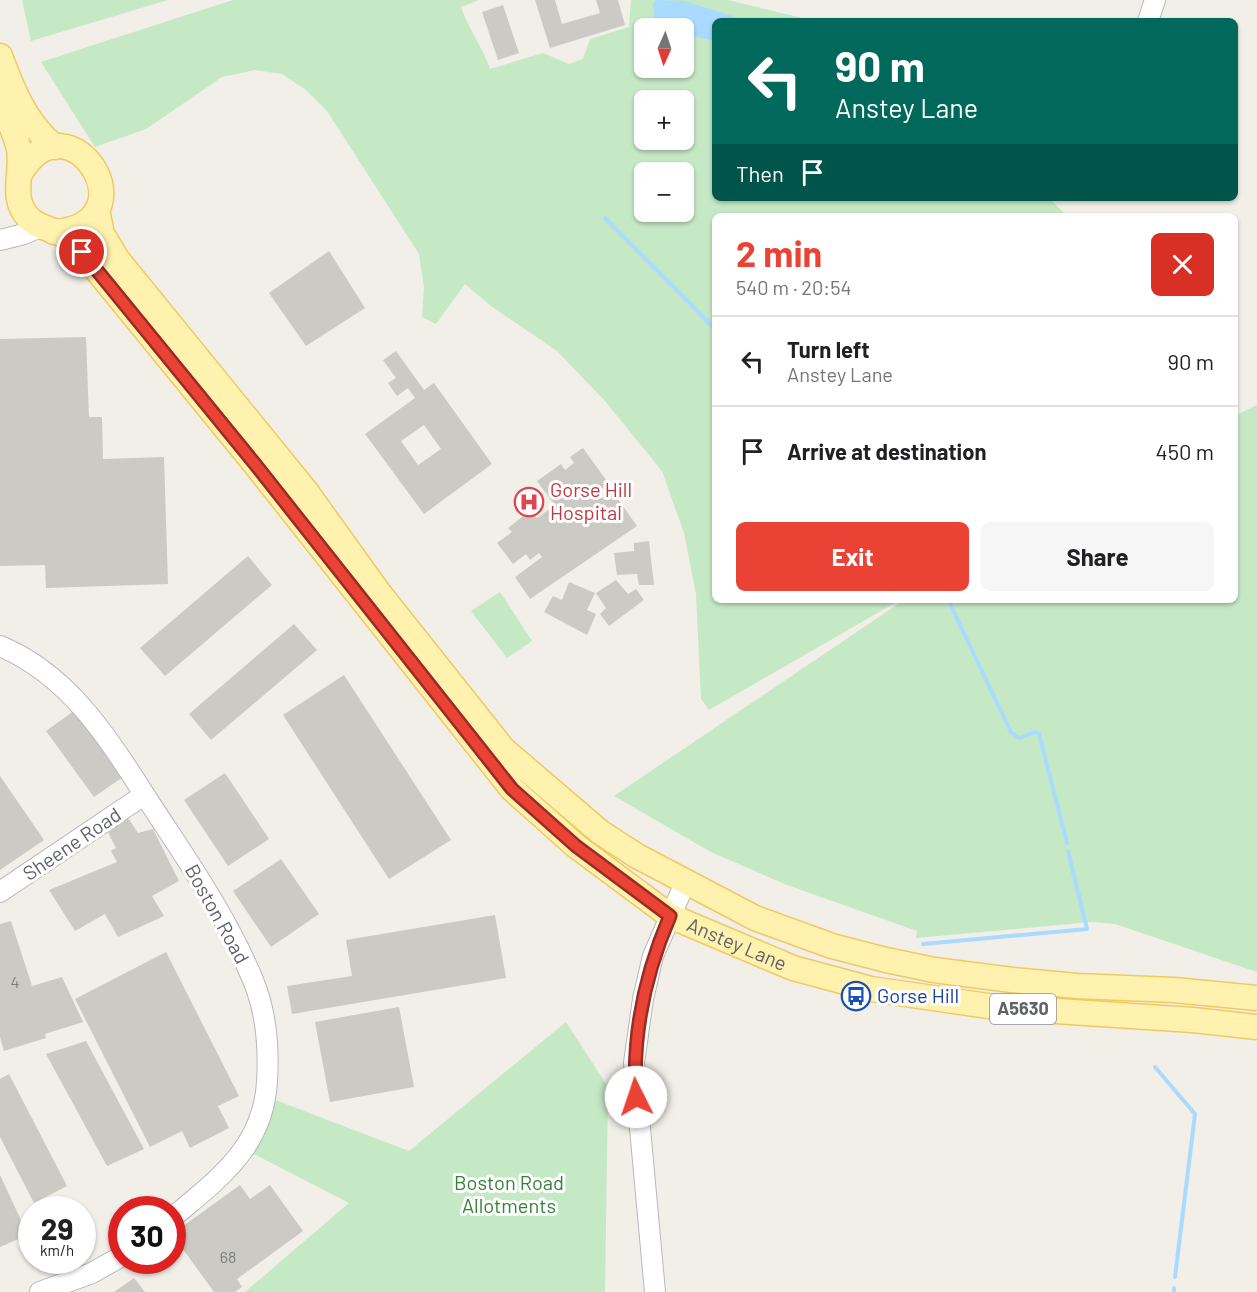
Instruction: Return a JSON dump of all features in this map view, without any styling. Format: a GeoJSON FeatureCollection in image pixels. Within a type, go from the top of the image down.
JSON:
{"type":"FeatureCollection","features":[{"type":"Feature","properties":{"kind":"main road"},"geometry":{"type":"LineString","coordinates":[[0,56],[29,121],[38,133],[55,147],[81,153],[95,166],[102,190],[97,210],[86,223],[71,230],[47,230]]}},
{"type":"Feature","properties":{"kind":"main road"},"geometry":{"type":"LineString","coordinates":[[0,102],[15,136],[21,172],[17,189],[20,206]]}},
{"type":"Feature","properties":{"kind":"main road"},"geometry":{"type":"LineString","coordinates":[[21,172],[34,155],[55,147]]}},
{"type":"Feature","properties":{"kind":"main road","name":"Anstey Lane"},"geometry":{"type":"LineString","coordinates":[[20,206],[28,218],[47,230],[64,236],[82,252],[175,364],[512,789],[576,846],[670,916],[793,968],[871,989],[995,1007],[1193,1020],[1257,1027]]}},
{"type":"Feature","properties":{"kind":"main road","name":"Anstey Lane"},"geometry":{"type":"LineString","coordinates":[[97,210],[102,234],[117,259],[305,490],[379,593],[503,749],[600,832],[685,883],[755,918],[813,939],[924,968],[1077,986],[1174,990],[1257,999]]}},
{"type":"Feature","properties":{"kind":"street"},"geometry":{"type":"LineString","coordinates":[[1149,18],[1155,0]]}},
{"type":"Feature","properties":{"kind":"street"},"geometry":{"type":"LineString","coordinates":[[2,238],[20,206]]}},
{"type":"Feature","properties":{"kind":"street"},"geometry":{"type":"LineString","coordinates":[[2,238],[47,230]]}},
{"type":"Feature","properties":{"kind":"street","name":"Boston Road"},"geometry":{"type":"LineString","coordinates":[[0,646],[21,655],[60,686],[98,722],[213,899],[253,980],[264,1015],[267,1083],[252,1141],[226,1172],[186,1206]]}},
{"type":"Feature","properties":{"kind":"street","name":"Sheene Road"},"geometry":{"type":"LineString","coordinates":[[0,892],[144,795]]}},
{"type":"Feature","properties":{"kind":"street"},"geometry":{"type":"LineString","coordinates":[[655,1292],[634,1063],[643,999],[653,956],[685,883]]}},
{"type":"Feature","properties":{"kind":"street"},"geometry":{"type":"LineString","coordinates":[[40,1292],[92,1273],[108,1264]]}},
{"type":"Feature","properties":{"kind":"green space"},"geometry":{"type":"Polygon","coordinates":[[[22,0],[168,0],[31,41],[22,0]]]}},
{"type":"Feature","properties":{"kind":"green space"},"geometry":{"type":"Polygon","coordinates":[[[233,0],[479,0],[461,7],[490,69],[543,53],[569,64],[583,59],[590,39],[629,27],[631,0],[728,0],[802,18],[712,18],[712,201],[1052,201],[1064,213],[712,213],[712,603],[895,603],[709,710],[701,699],[696,594],[684,533],[662,471],[605,401],[557,351],[491,306],[465,284],[436,324],[422,317],[424,287],[419,254],[327,111],[306,90],[282,74],[255,70],[222,77],[146,129],[95,147],[41,62],[233,0]]]}},
{"type":"Feature","properties":{"kind":"green space"},"geometry":{"type":"Polygon","coordinates":[[[1257,405],[1257,972],[1115,924],[1092,922],[916,938],[917,931],[787,885],[711,852],[614,796],[900,603],[1238,603],[1238,414],[1257,405]]]}},
{"type":"Feature","properties":{"kind":"green space"},"geometry":{"type":"Polygon","coordinates":[[[500,592],[532,641],[507,658],[471,611],[500,592]]]}},
{"type":"Feature","properties":{"kind":"green space","name":"Boston Road Allotments"},"geometry":{"type":"Polygon","coordinates":[[[566,1022],[608,1087],[605,1292],[245,1292],[349,1203],[250,1152],[270,1098],[409,1151],[566,1022]]]}},
{"type":"Feature","properties":{"kind":"water"},"geometry":{"type":"Polygon","coordinates":[[[655,0],[685,1],[738,18],[712,18],[712,40],[694,36],[694,18],[654,18],[653,4],[655,0]]]}},
{"type":"Feature","properties":{"kind":"building"},"geometry":{"type":"Polygon","coordinates":[[[535,0],[555,0],[562,24],[600,13],[596,0],[618,0],[625,25],[550,48],[535,0]]]}},
{"type":"Feature","properties":{"kind":"building"},"geometry":{"type":"Polygon","coordinates":[[[503,5],[519,53],[498,60],[482,12],[503,5]]]}},
{"type":"Feature","properties":{"kind":"building"},"geometry":{"type":"Polygon","coordinates":[[[329,251],[365,308],[306,346],[269,293],[329,251]]]}},
{"type":"Feature","properties":{"kind":"building"},"geometry":{"type":"Polygon","coordinates":[[[86,337],[89,417],[102,417],[103,459],[164,457],[168,584],[46,588],[45,565],[0,566],[0,339],[86,337]]]}},
{"type":"Feature","properties":{"kind":"building"},"geometry":{"type":"Polygon","coordinates":[[[396,351],[424,390],[434,383],[492,464],[424,514],[365,434],[415,398],[408,388],[397,396],[388,383],[396,378],[383,360],[396,351]],[[424,425],[401,441],[418,465],[441,449],[424,425]]]}},
{"type":"Feature","properties":{"kind":"building"},"geometry":{"type":"Polygon","coordinates":[[[583,448],[609,484],[598,492],[603,499],[613,492],[637,526],[530,599],[515,577],[542,557],[539,553],[530,560],[526,554],[513,564],[497,543],[512,532],[508,528],[531,510],[537,518],[555,505],[537,481],[561,464],[565,470],[574,463],[570,457],[583,448]]]}},
{"type":"Feature","properties":{"kind":"building"},"geometry":{"type":"Polygon","coordinates":[[[649,541],[654,585],[639,585],[637,574],[617,575],[614,553],[634,551],[634,543],[649,541]]]}},
{"type":"Feature","properties":{"kind":"building"},"geometry":{"type":"Polygon","coordinates":[[[248,556],[272,585],[165,676],[140,648],[248,556]]]}},
{"type":"Feature","properties":{"kind":"building"},"geometry":{"type":"Polygon","coordinates":[[[616,580],[628,594],[636,589],[644,600],[609,626],[600,614],[606,608],[596,593],[616,580]]]}},
{"type":"Feature","properties":{"kind":"building"},"geometry":{"type":"Polygon","coordinates":[[[569,582],[595,593],[587,610],[596,614],[587,635],[544,612],[553,596],[562,600],[569,582]]]}},
{"type":"Feature","properties":{"kind":"building"},"geometry":{"type":"Polygon","coordinates":[[[294,624],[317,650],[211,740],[189,714],[294,624]]]}},
{"type":"Feature","properties":{"kind":"building"},"geometry":{"type":"Polygon","coordinates":[[[344,675],[451,840],[389,879],[283,715],[344,675]]]}},
{"type":"Feature","properties":{"kind":"building"},"geometry":{"type":"Polygon","coordinates":[[[74,711],[123,777],[94,797],[46,731],[74,711]]]}},
{"type":"Feature","properties":{"kind":"building"},"geometry":{"type":"Polygon","coordinates":[[[225,773],[269,839],[228,866],[184,800],[225,773]]]}},
{"type":"Feature","properties":{"kind":"building"},"geometry":{"type":"Polygon","coordinates":[[[0,776],[44,840],[0,870],[0,776]]]}},
{"type":"Feature","properties":{"kind":"building"},"geometry":{"type":"Polygon","coordinates":[[[128,818],[138,833],[153,829],[179,881],[152,896],[164,916],[118,937],[105,914],[75,931],[49,890],[117,862],[111,851],[116,848],[106,828],[128,818]]]}},
{"type":"Feature","properties":{"kind":"building"},"geometry":{"type":"Polygon","coordinates":[[[281,859],[319,914],[271,947],[233,891],[281,859]]]}},
{"type":"Feature","properties":{"kind":"building"},"geometry":{"type":"Polygon","coordinates":[[[495,915],[506,978],[292,1014],[287,986],[352,976],[346,940],[495,915]]]}},
{"type":"Feature","properties":{"kind":"building"},"geometry":{"type":"Polygon","coordinates":[[[11,921],[32,986],[62,977],[83,1022],[45,1034],[46,1038],[4,1051],[0,1037],[0,924],[11,921]]]}},
{"type":"Feature","properties":{"kind":"building"},"geometry":{"type":"Polygon","coordinates":[[[166,952],[239,1096],[218,1106],[229,1128],[190,1148],[182,1131],[150,1147],[75,999],[166,952]]]}},
{"type":"Feature","properties":{"kind":"building"},"geometry":{"type":"Polygon","coordinates":[[[399,1007],[414,1087],[330,1102],[315,1022],[399,1007]]]}},
{"type":"Feature","properties":{"kind":"building"},"geometry":{"type":"Polygon","coordinates":[[[86,1041],[144,1149],[107,1166],[46,1054],[86,1041]]]}},
{"type":"Feature","properties":{"kind":"building"},"geometry":{"type":"Polygon","coordinates":[[[9,1074],[67,1186],[48,1196],[30,1196],[0,1137],[0,1079],[9,1074]]]}},
{"type":"Feature","properties":{"kind":"building"},"geometry":{"type":"Polygon","coordinates":[[[0,1175],[18,1214],[18,1239],[0,1247],[0,1175]]]}},
{"type":"Feature","properties":{"kind":"building"},"geometry":{"type":"Polygon","coordinates":[[[240,1185],[250,1199],[270,1185],[303,1231],[237,1279],[242,1287],[235,1292],[214,1292],[186,1253],[186,1224],[240,1185]]]}},
{"type":"Feature","properties":{"kind":"building"},"geometry":{"type":"Polygon","coordinates":[[[134,1278],[145,1292],[114,1292],[134,1278]]]}},
{"type":"Feature","properties":{"kind":"waterway"},"geometry":{"type":"LineString","coordinates":[[605,218],[712,326]]}},
{"type":"Feature","properties":{"kind":"waterway"},"geometry":{"type":"LineString","coordinates":[[949,603],[1011,732],[1019,738],[1035,732],[1039,734],[1067,843]]}},
{"type":"Feature","properties":{"kind":"waterway"},"geometry":{"type":"LineString","coordinates":[[923,944],[1087,929],[1068,851]]}},
{"type":"Feature","properties":{"kind":"waterway"},"geometry":{"type":"LineString","coordinates":[[1155,1067],[1195,1114],[1175,1277]]}},
{"type":"Feature","properties":{"kind":"place","name":"Gorse Hill Hospital"},"geometry":{"type":"Point","coordinates":[529,502]}},
{"type":"Feature","properties":{"kind":"place","name":"Gorse Hill"},"geometry":{"type":"Point","coordinates":[856,996]}},
{"type":"Feature","properties":{"kind":"route"},"geometry":{"type":"LineString","coordinates":[[82,252],[175,364],[512,789],[576,846],[670,916],[653,956],[643,999],[634,1063],[636,1097]]}}]}
